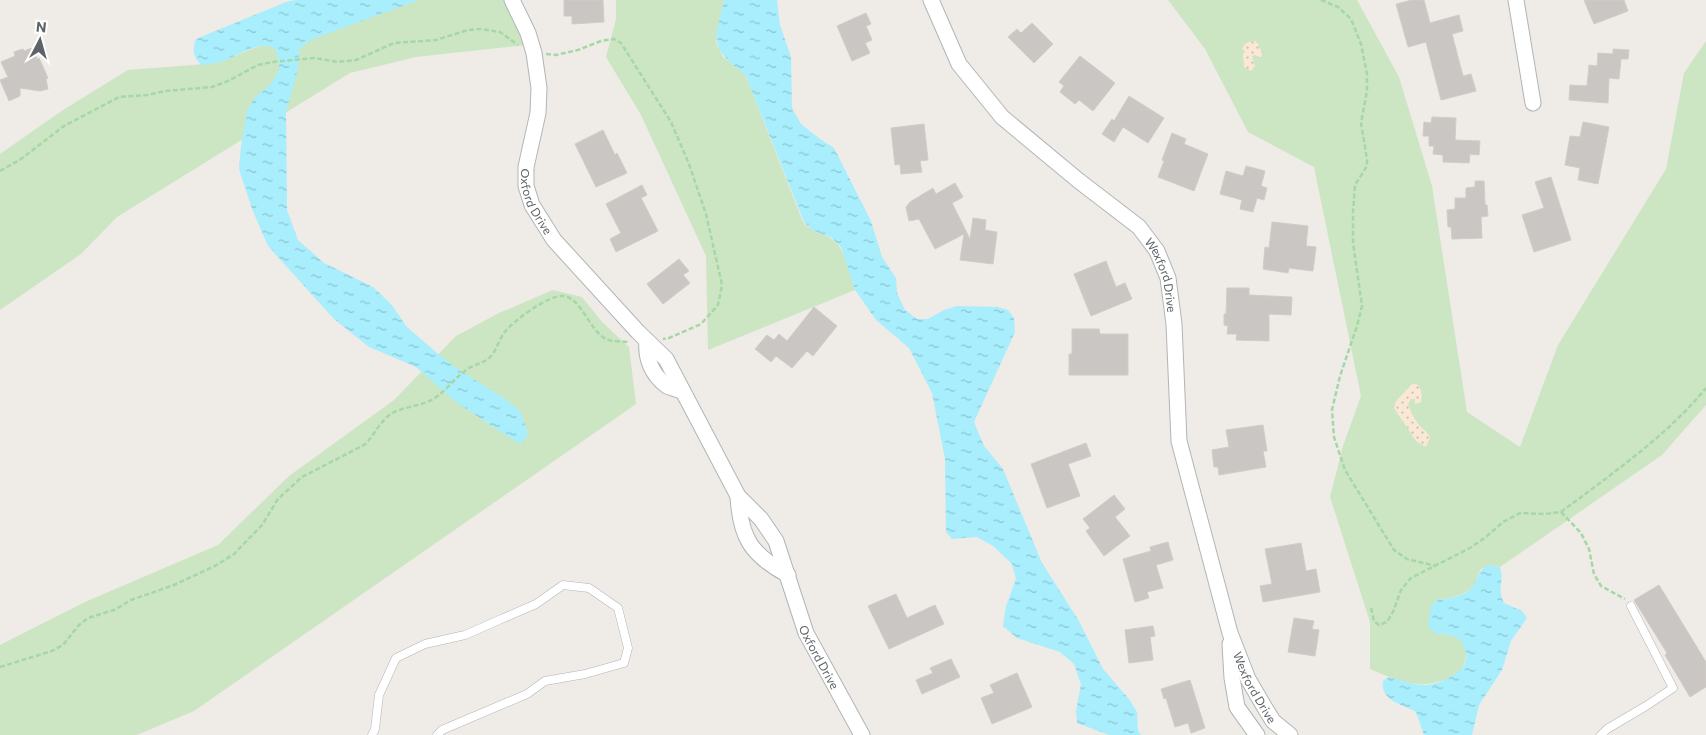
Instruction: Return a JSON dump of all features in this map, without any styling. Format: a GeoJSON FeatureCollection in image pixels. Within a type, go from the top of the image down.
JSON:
{"type":"FeatureCollection","features":[{"type":"Feature","properties":{"kind":"street","name":"Oxford Drive"},"geometry":{"type":"LineString","coordinates":[[512,0],[528,33],[534,53],[539,88],[538,113],[526,167],[526,186],[532,205],[554,240],[666,359],[738,496],[761,519],[776,541],[806,634],[862,735]]}},
{"type":"Feature","properties":{"kind":"street","name":"Wexford Drive"},"geometry":{"type":"LineString","coordinates":[[932,0],[959,64],[1002,117],[1079,181],[1139,227],[1157,251],[1168,278],[1174,324],[1179,441],[1230,632],[1248,679],[1273,721],[1290,735]]}},
{"type":"Feature","properties":{"kind":"street"},"geometry":{"type":"LineString","coordinates":[[1516,0],[1533,104]]}},
{"type":"Feature","properties":{"kind":"street","name":"Oxford Drive"},"geometry":{"type":"LineString","coordinates":[[738,496],[741,523],[746,538],[754,549],[776,568],[788,575]]}},
{"type":"Feature","properties":{"kind":"street","name":"Wexford Drive"},"geometry":{"type":"LineString","coordinates":[[1230,632],[1232,678],[1237,707],[1257,735]]}},
{"type":"Feature","properties":{"kind":"lane"},"geometry":{"type":"LineString","coordinates":[[372,735],[375,729],[379,695],[396,658],[425,644],[465,635],[507,617],[536,604],[563,585],[589,588],[618,608],[628,648],[624,663],[585,674],[545,681],[527,694],[442,730],[437,735]]}},
{"type":"Feature","properties":{"kind":"lane"},"geometry":{"type":"LineString","coordinates":[[1601,735],[1607,729],[1673,688],[1631,606]]}},
{"type":"Feature","properties":{"kind":"path"},"geometry":{"type":"LineString","coordinates":[[1321,0],[1338,7],[1351,19],[1361,44],[1367,74],[1367,91],[1361,123],[1367,159],[1366,166],[1355,185],[1353,212],[1353,243],[1362,306],[1340,376],[1332,410],[1334,437],[1345,470],[1394,550],[1407,559],[1436,566]]}},
{"type":"Feature","properties":{"kind":"path"},"geometry":{"type":"LineString","coordinates":[[0,171],[22,159],[64,126],[119,97],[184,88],[212,87],[258,65],[302,58],[338,62],[356,60],[394,43],[436,40],[468,30],[481,29],[500,32],[525,51],[534,53],[556,54],[578,50],[601,41],[614,39],[621,43],[671,122],[689,164],[706,214],[722,285],[718,305],[700,324],[669,338],[636,342],[606,339],[596,331],[573,300],[563,296],[550,299],[513,324],[504,333],[491,356],[484,362],[465,371],[441,394],[428,402],[410,406],[393,413],[382,421],[372,438],[364,445],[302,477],[278,499],[262,526],[234,554],[215,566],[174,585],[131,600],[114,610],[88,618],[79,625],[63,645],[52,651],[0,667]]}},
{"type":"Feature","properties":{"kind":"path"},"geometry":{"type":"LineString","coordinates":[[1371,608],[1374,621],[1379,625],[1386,622],[1393,612],[1401,590],[1412,578],[1470,548],[1503,522],[1520,514],[1561,512],[1646,447],[1689,408],[1706,388]]}},
{"type":"Feature","properties":{"kind":"path"},"geometry":{"type":"LineString","coordinates":[[1561,512],[1581,533],[1588,549],[1594,574],[1601,586],[1622,597],[1631,606]]}},
{"type":"Feature","properties":{"kind":"green space"},"geometry":{"type":"Polygon","coordinates":[[[419,0],[504,0],[527,45],[416,57],[350,73],[117,217],[81,254],[0,310],[0,154],[63,110],[128,70],[218,63],[254,48],[419,0]]]}},
{"type":"Feature","properties":{"kind":"green space"},"geometry":{"type":"Polygon","coordinates":[[[616,0],[724,0],[716,42],[723,57],[745,74],[803,222],[813,230],[830,238],[840,247],[855,290],[708,350],[706,256],[641,115],[606,57],[616,19],[616,0]]]}},
{"type":"Feature","properties":{"kind":"green space"},"geometry":{"type":"Polygon","coordinates":[[[1168,0],[1357,0],[1399,77],[1432,186],[1467,412],[1520,447],[1558,345],[1666,169],[1684,73],[1706,41],[1706,405],[1662,455],[1500,567],[1491,566],[1481,569],[1474,585],[1469,590],[1457,596],[1435,601],[1434,633],[1457,638],[1466,651],[1463,667],[1454,676],[1432,683],[1419,684],[1397,680],[1370,669],[1370,622],[1330,497],[1343,446],[1361,396],[1314,167],[1248,132],[1205,49],[1168,0]]]}},
{"type":"Feature","properties":{"kind":"green space"},"geometry":{"type":"Polygon","coordinates":[[[553,290],[582,297],[603,323],[629,347],[636,404],[194,711],[137,735],[0,735],[0,645],[85,602],[218,545],[289,476],[394,400],[456,336],[499,313],[553,290]]]}},
{"type":"Feature","properties":{"kind":"sand"},"geometry":{"type":"Polygon","coordinates":[[[1255,41],[1259,45],[1262,56],[1258,58],[1255,55],[1252,56],[1255,66],[1251,71],[1244,67],[1243,54],[1245,52],[1242,48],[1246,43],[1255,41]]]}},
{"type":"Feature","properties":{"kind":"sand"},"geometry":{"type":"Polygon","coordinates":[[[1413,383],[1418,385],[1422,392],[1421,402],[1415,404],[1415,399],[1411,399],[1408,404],[1416,421],[1430,438],[1426,447],[1416,441],[1394,408],[1396,401],[1413,383]]]}},
{"type":"Feature","properties":{"kind":"water"},"geometry":{"type":"Polygon","coordinates":[[[296,0],[419,0],[310,40],[299,50],[298,69],[286,112],[287,210],[298,240],[324,263],[373,287],[391,304],[407,327],[436,352],[456,368],[504,398],[520,411],[528,433],[524,441],[518,443],[457,403],[416,367],[369,347],[334,319],[268,246],[252,209],[239,169],[247,111],[255,97],[271,84],[279,70],[275,48],[261,46],[224,61],[201,65],[196,59],[194,46],[196,39],[286,2],[296,0]]]}},
{"type":"Feature","properties":{"kind":"water"},"geometry":{"type":"Polygon","coordinates":[[[724,0],[777,0],[780,25],[791,57],[792,108],[801,124],[834,148],[871,221],[882,257],[896,278],[897,293],[905,310],[917,319],[928,319],[944,310],[957,306],[998,307],[1008,310],[1014,318],[1015,332],[974,422],[984,446],[1003,469],[1042,563],[1079,621],[1103,669],[1129,699],[1137,712],[1138,731],[1141,735],[1109,735],[1077,723],[1076,711],[1081,684],[1074,664],[1060,652],[1017,638],[1003,626],[1006,606],[1016,579],[1012,564],[993,546],[977,537],[952,539],[946,532],[945,459],[932,393],[909,348],[876,320],[855,290],[841,247],[832,238],[812,230],[804,222],[745,74],[725,57],[717,42],[718,25],[724,0]]]}},
{"type":"Feature","properties":{"kind":"water"},"geometry":{"type":"Polygon","coordinates":[[[1488,565],[1500,567],[1502,577],[1501,593],[1504,603],[1522,611],[1527,618],[1511,641],[1502,670],[1479,705],[1472,735],[1424,735],[1416,712],[1388,697],[1383,688],[1383,681],[1389,677],[1413,684],[1427,685],[1448,678],[1465,664],[1465,650],[1460,640],[1446,634],[1434,633],[1428,626],[1431,606],[1435,601],[1465,593],[1488,565]]]}},
{"type":"Feature","properties":{"kind":"building"},"geometry":{"type":"Polygon","coordinates":[[[564,0],[603,0],[604,22],[572,24],[572,16],[564,16],[564,0]]]}},
{"type":"Feature","properties":{"kind":"building"},"geometry":{"type":"Polygon","coordinates":[[[1412,0],[1424,0],[1430,23],[1459,15],[1463,31],[1452,34],[1463,76],[1471,74],[1476,91],[1441,100],[1426,42],[1408,47],[1396,4],[1412,0]]]}},
{"type":"Feature","properties":{"kind":"building"},"geometry":{"type":"Polygon","coordinates":[[[1584,0],[1624,0],[1628,11],[1594,24],[1584,0]]]}},
{"type":"Feature","properties":{"kind":"building"},"geometry":{"type":"Polygon","coordinates":[[[866,13],[871,24],[866,26],[872,40],[865,43],[870,53],[852,61],[837,26],[866,13]]]}},
{"type":"Feature","properties":{"kind":"building"},"geometry":{"type":"Polygon","coordinates":[[[1032,23],[1053,44],[1034,63],[1008,37],[1017,29],[1021,33],[1032,23]]]}},
{"type":"Feature","properties":{"kind":"building"},"geometry":{"type":"Polygon","coordinates":[[[32,48],[48,78],[46,79],[48,89],[40,91],[20,88],[20,96],[9,101],[0,80],[8,77],[1,62],[15,56],[14,52],[32,48]]]}},
{"type":"Feature","properties":{"kind":"building"},"geometry":{"type":"Polygon","coordinates":[[[1613,49],[1629,50],[1628,59],[1621,59],[1619,79],[1609,78],[1608,103],[1569,100],[1570,85],[1587,86],[1589,65],[1597,66],[1598,53],[1613,54],[1613,49]]]}},
{"type":"Feature","properties":{"kind":"building"},"geometry":{"type":"Polygon","coordinates":[[[1080,56],[1115,83],[1093,111],[1079,100],[1075,104],[1060,92],[1064,86],[1059,82],[1080,56]]]}},
{"type":"Feature","properties":{"kind":"building"},"geometry":{"type":"Polygon","coordinates":[[[1129,96],[1164,118],[1148,143],[1123,127],[1114,142],[1102,134],[1112,119],[1114,121],[1129,96]]]}},
{"type":"Feature","properties":{"kind":"building"},"geometry":{"type":"Polygon","coordinates":[[[1432,117],[1456,118],[1455,140],[1480,141],[1479,155],[1470,154],[1469,163],[1443,162],[1443,155],[1433,154],[1434,146],[1429,146],[1429,136],[1423,136],[1424,122],[1431,123],[1432,117]]]}},
{"type":"Feature","properties":{"kind":"building"},"geometry":{"type":"Polygon","coordinates":[[[1583,122],[1609,127],[1598,184],[1578,180],[1580,168],[1565,165],[1570,136],[1580,137],[1583,122]]]}},
{"type":"Feature","properties":{"kind":"building"},"geometry":{"type":"Polygon","coordinates":[[[924,124],[928,160],[920,161],[922,172],[901,174],[900,164],[895,165],[891,128],[924,124]]]}},
{"type":"Feature","properties":{"kind":"building"},"geometry":{"type":"Polygon","coordinates":[[[603,130],[615,155],[617,153],[627,173],[596,187],[575,144],[603,130]]]}},
{"type":"Feature","properties":{"kind":"building"},"geometry":{"type":"Polygon","coordinates":[[[1172,133],[1186,139],[1184,144],[1208,154],[1194,191],[1158,177],[1172,133]]]}},
{"type":"Feature","properties":{"kind":"building"},"geometry":{"type":"Polygon","coordinates":[[[1246,166],[1265,171],[1261,186],[1267,188],[1264,200],[1257,198],[1253,212],[1240,209],[1242,200],[1220,194],[1226,171],[1243,176],[1246,166]]]}},
{"type":"Feature","properties":{"kind":"building"},"geometry":{"type":"Polygon","coordinates":[[[1551,177],[1571,240],[1534,252],[1522,215],[1544,208],[1535,182],[1551,177]]]}},
{"type":"Feature","properties":{"kind":"building"},"geometry":{"type":"Polygon","coordinates":[[[1475,181],[1484,181],[1485,205],[1487,205],[1488,216],[1481,217],[1482,238],[1452,239],[1451,227],[1448,227],[1447,210],[1455,209],[1455,198],[1466,198],[1466,188],[1475,187],[1475,181]]]}},
{"type":"Feature","properties":{"kind":"building"},"geometry":{"type":"Polygon","coordinates":[[[955,183],[963,197],[952,203],[970,239],[973,218],[986,220],[985,230],[997,232],[993,264],[960,260],[964,234],[935,249],[919,219],[909,221],[906,207],[910,202],[933,188],[936,194],[955,183]]]}},
{"type":"Feature","properties":{"kind":"building"},"geometry":{"type":"Polygon","coordinates":[[[642,185],[647,195],[641,198],[658,231],[616,252],[610,239],[621,233],[606,204],[642,185]]]}},
{"type":"Feature","properties":{"kind":"building"},"geometry":{"type":"Polygon","coordinates":[[[1272,222],[1308,226],[1306,246],[1316,247],[1313,271],[1289,268],[1288,273],[1263,269],[1265,247],[1269,248],[1272,222]]]}},
{"type":"Feature","properties":{"kind":"building"},"geometry":{"type":"Polygon","coordinates":[[[679,259],[689,271],[683,275],[690,283],[663,304],[647,284],[679,259]]]}},
{"type":"Feature","properties":{"kind":"building"},"geometry":{"type":"Polygon","coordinates":[[[1106,261],[1116,287],[1125,283],[1132,299],[1091,316],[1074,274],[1106,261]]]}},
{"type":"Feature","properties":{"kind":"building"},"geometry":{"type":"Polygon","coordinates":[[[1227,288],[1249,288],[1249,295],[1292,297],[1291,315],[1269,314],[1269,341],[1236,340],[1237,334],[1227,334],[1228,326],[1224,325],[1227,288]]]}},
{"type":"Feature","properties":{"kind":"building"},"geometry":{"type":"Polygon","coordinates":[[[814,307],[837,326],[813,356],[807,351],[792,368],[776,356],[771,362],[755,349],[767,335],[774,340],[779,334],[787,341],[814,307]]]}},
{"type":"Feature","properties":{"kind":"building"},"geometry":{"type":"Polygon","coordinates":[[[1072,329],[1099,329],[1100,334],[1128,334],[1128,375],[1069,375],[1069,354],[1072,354],[1072,329]]]}},
{"type":"Feature","properties":{"kind":"building"},"geometry":{"type":"Polygon","coordinates":[[[1263,425],[1267,451],[1263,451],[1266,467],[1219,475],[1218,467],[1214,467],[1212,450],[1229,447],[1226,430],[1263,425]]]}},
{"type":"Feature","properties":{"kind":"building"},"geometry":{"type":"Polygon","coordinates":[[[1086,443],[1091,456],[1068,464],[1080,496],[1047,508],[1031,464],[1086,443]]]}},
{"type":"Feature","properties":{"kind":"building"},"geometry":{"type":"Polygon","coordinates":[[[1114,495],[1125,509],[1115,517],[1130,536],[1104,556],[1086,531],[1090,528],[1083,519],[1114,495]]]}},
{"type":"Feature","properties":{"kind":"building"},"geometry":{"type":"Polygon","coordinates":[[[1168,542],[1173,560],[1156,565],[1163,588],[1147,592],[1149,598],[1135,602],[1123,559],[1151,551],[1150,547],[1168,542]]]}},
{"type":"Feature","properties":{"kind":"building"},"geometry":{"type":"Polygon","coordinates":[[[1301,543],[1306,571],[1316,569],[1320,592],[1263,602],[1260,586],[1272,584],[1265,549],[1301,543]]]}},
{"type":"Feature","properties":{"kind":"building"},"geometry":{"type":"Polygon","coordinates":[[[1659,585],[1706,662],[1706,687],[1690,697],[1665,655],[1667,653],[1634,600],[1659,585]]]}},
{"type":"Feature","properties":{"kind":"building"},"geometry":{"type":"Polygon","coordinates":[[[896,594],[907,618],[935,605],[944,624],[889,649],[868,606],[896,594]]]}},
{"type":"Feature","properties":{"kind":"building"},"geometry":{"type":"Polygon","coordinates":[[[1294,618],[1314,621],[1312,629],[1319,630],[1315,656],[1288,652],[1294,618]]]}},
{"type":"Feature","properties":{"kind":"building"},"geometry":{"type":"Polygon","coordinates":[[[1153,626],[1155,636],[1150,637],[1153,660],[1129,663],[1125,630],[1153,626]]]}},
{"type":"Feature","properties":{"kind":"building"},"geometry":{"type":"Polygon","coordinates":[[[951,659],[960,677],[922,694],[916,680],[933,673],[930,668],[951,659]]]}},
{"type":"Feature","properties":{"kind":"building"},"geometry":{"type":"Polygon","coordinates":[[[1017,673],[1032,707],[992,724],[981,698],[994,693],[990,685],[1017,673]]]}},
{"type":"Feature","properties":{"kind":"building"},"geometry":{"type":"Polygon","coordinates":[[[1190,680],[1205,728],[1191,733],[1188,723],[1175,727],[1166,698],[1164,699],[1161,689],[1190,680]]]}}]}
